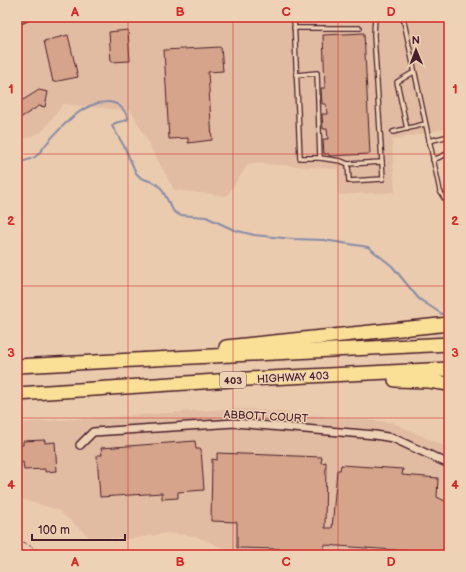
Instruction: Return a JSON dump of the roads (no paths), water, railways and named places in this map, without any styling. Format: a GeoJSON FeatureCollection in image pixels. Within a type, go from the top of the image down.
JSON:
{"type":"FeatureCollection","features":[{"type":"Feature","properties":{"kind":"highway"},"geometry":{"type":"LineString","coordinates":[[120,360],[143,355],[449,324]]}},
{"type":"Feature","properties":{"kind":"highway"},"geometry":{"type":"LineString","coordinates":[[17,366],[449,344]]}},
{"type":"Feature","properties":{"kind":"highway","name":"HIGHWAY 403"},"geometry":{"type":"LineString","coordinates":[[17,394],[248,379],[449,369]]}},
{"type":"Feature","properties":{"kind":"highway"},"geometry":{"type":"LineString","coordinates":[[248,379],[263,382],[361,379],[429,381],[449,384]]}},
{"type":"Feature","properties":{"kind":"street"},"geometry":{"type":"LineString","coordinates":[[17,21],[26,17]]}},
{"type":"Feature","properties":{"kind":"street","name":"ABBOTT COURT"},"geometry":{"type":"LineString","coordinates":[[80,445],[93,432],[235,423],[375,435],[393,438],[449,464]]}},
{"type":"Feature","properties":{"kind":"lane"},"geometry":{"type":"LineString","coordinates":[[294,17],[300,158],[320,158],[341,161],[348,164],[382,162]]}},
{"type":"Feature","properties":{"kind":"lane"},"geometry":{"type":"LineString","coordinates":[[348,164],[349,181],[382,179],[374,35],[375,17]]}},
{"type":"Feature","properties":{"kind":"lane"},"geometry":{"type":"LineString","coordinates":[[403,17],[440,191],[444,198],[449,201]]}},
{"type":"Feature","properties":{"kind":"lane"},"geometry":{"type":"LineString","coordinates":[[294,28],[360,28]]}},
{"type":"Feature","properties":{"kind":"lane"},"geometry":{"type":"LineString","coordinates":[[407,129],[397,82],[414,72]]}},
{"type":"Feature","properties":{"kind":"lane"},"geometry":{"type":"LineString","coordinates":[[296,74],[316,73],[320,158]]}},
{"type":"Feature","properties":{"kind":"lane"},"geometry":{"type":"LineString","coordinates":[[393,132],[425,124]]}},
{"type":"Feature","properties":{"kind":"lane"},"geometry":{"type":"LineString","coordinates":[[429,141],[449,136]]}},
{"type":"Feature","properties":{"kind":"lane"},"geometry":{"type":"LineString","coordinates":[[433,160],[449,153]]}},
{"type":"Feature","properties":{"kind":"waterway"},"geometry":{"type":"LineString","coordinates":[[17,163],[35,157],[59,129],[81,110],[98,103],[107,102],[117,104],[125,111],[128,118],[127,120],[115,123],[112,126],[124,146],[136,173],[141,178],[155,183],[161,188],[174,212],[180,215],[206,217],[234,230],[254,235],[293,239],[324,240],[368,247],[392,266],[419,299],[442,314]]}},
{"type":"Feature","properties":{"kind":"waterway"},"geometry":{"type":"LineString","coordinates":[[17,550],[32,555]]}}]}
